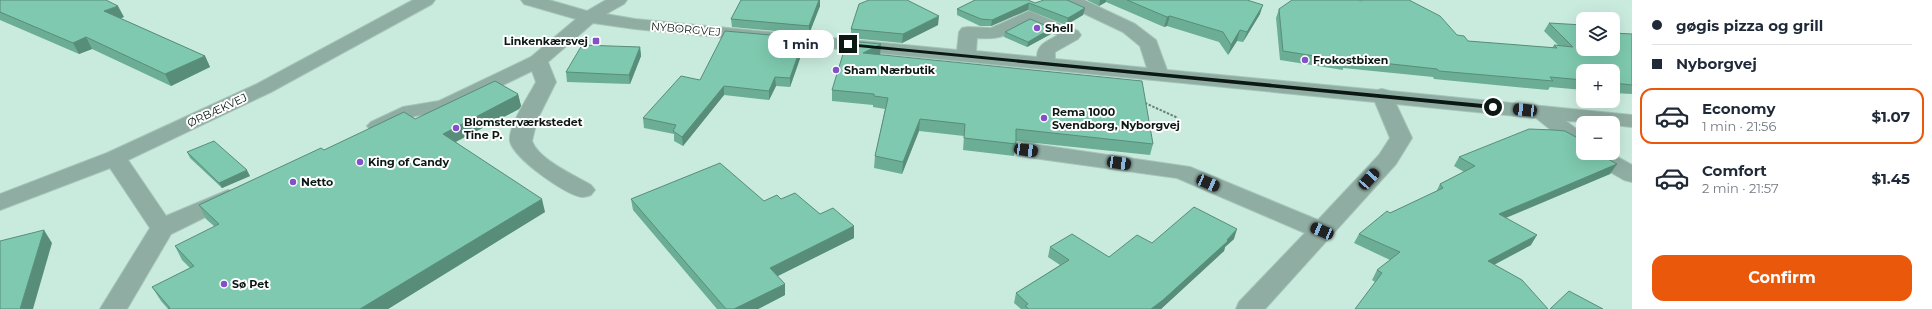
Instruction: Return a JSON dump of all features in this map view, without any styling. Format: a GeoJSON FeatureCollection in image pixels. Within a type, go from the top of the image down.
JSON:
{"type":"FeatureCollection","features":[{"type":"Feature","properties":{"kind":"street","name":"ØRBÆKVEJ"},"geometry":{"type":"LineString","coordinates":[[0,202],[115,158],[264,88],[426,0]]}},
{"type":"Feature","properties":{"kind":"street","name":"NYBORGVEJ"},"geometry":{"type":"LineString","coordinates":[[530,0],[589,17],[635,24],[1632,121]]}},
{"type":"Feature","properties":{"kind":"street"},"geometry":{"type":"LineString","coordinates":[[362,133],[410,111],[444,106],[538,61],[589,17],[618,0]]}},
{"type":"Feature","properties":{"kind":"street"},"geometry":{"type":"LineString","coordinates":[[1070,0],[1129,28],[1149,44],[1159,75]]}},
{"type":"Feature","properties":{"kind":"street"},"geometry":{"type":"LineString","coordinates":[[966,56],[968,32],[994,34],[1029,16],[1072,35],[1046,50],[1046,64]]}},
{"type":"Feature","properties":{"kind":"street"},"geometry":{"type":"LineString","coordinates":[[538,61],[546,82],[523,131],[521,143],[530,157],[583,190]]}},
{"type":"Feature","properties":{"kind":"street"},"geometry":{"type":"LineString","coordinates":[[1249,309],[1388,158],[1401,138],[1382,96]]}},
{"type":"Feature","properties":{"kind":"street"},"geometry":{"type":"LineString","coordinates":[[1541,112],[1576,139]]}},
{"type":"Feature","properties":{"kind":"street"},"geometry":{"type":"LineString","coordinates":[[1026,150],[1182,172],[1322,231]]}},
{"type":"Feature","properties":{"kind":"street"},"geometry":{"type":"LineString","coordinates":[[115,158],[162,228]]}},
{"type":"Feature","properties":{"kind":"street"},"geometry":{"type":"LineString","coordinates":[[1606,160],[1632,175]]}},
{"type":"Feature","properties":{"kind":"street"},"geometry":{"type":"LineString","coordinates":[[114,309],[162,228],[246,188]]}},
{"type":"Feature","properties":{"kind":"path"},"geometry":{"type":"LineString","coordinates":[[1141,102],[1178,118]]}},
{"type":"Feature","properties":{"kind":"building"},"geometry":{"type":"Polygon","coordinates":[[[0,0],[106,0],[118,6],[104,11],[205,56],[165,74],[86,37],[73,43],[0,12],[0,0]]]}},
{"type":"Feature","properties":{"kind":"building"},"geometry":{"type":"Polygon","coordinates":[[[741,0],[819,0],[809,26],[731,19],[741,0]]]}},
{"type":"Feature","properties":{"kind":"building"},"geometry":{"type":"Polygon","coordinates":[[[869,0],[907,0],[939,16],[903,34],[851,29],[859,4],[869,0]]]}},
{"type":"Feature","properties":{"kind":"building"},"geometry":{"type":"Polygon","coordinates":[[[975,0],[1028,0],[1035,3],[1044,0],[1067,0],[1085,8],[1068,18],[1029,3],[992,20],[981,19],[957,9],[975,0]]]}},
{"type":"Feature","properties":{"kind":"building"},"geometry":{"type":"Polygon","coordinates":[[[1127,0],[1247,0],[1263,5],[1247,32],[1240,30],[1231,45],[1223,32],[1170,16],[1167,17],[1127,0]]]}},
{"type":"Feature","properties":{"kind":"building"},"geometry":{"type":"Polygon","coordinates":[[[1292,0],[1409,0],[1440,16],[1457,35],[1464,36],[1468,41],[1557,48],[1554,45],[1573,47],[1549,23],[1576,25],[1576,56],[1620,56],[1620,33],[1632,34],[1632,85],[1620,84],[1620,64],[1576,64],[1576,79],[1550,77],[1553,81],[1439,71],[1437,69],[1346,59],[1346,61],[1283,51],[1279,9],[1292,0]]]}},
{"type":"Feature","properties":{"kind":"building"},"geometry":{"type":"Polygon","coordinates":[[[1030,19],[1052,28],[1028,42],[1005,32],[1030,19]]]}},
{"type":"Feature","properties":{"kind":"building"},"geometry":{"type":"Polygon","coordinates":[[[725,31],[804,38],[790,78],[775,77],[769,91],[724,86],[682,137],[673,131],[676,125],[643,118],[681,76],[700,80],[725,31]]]}},
{"type":"Feature","properties":{"kind":"building"},"geometry":{"type":"Polygon","coordinates":[[[847,41],[881,44],[863,53],[1142,81],[1153,144],[1016,129],[1016,144],[964,138],[965,124],[920,119],[903,162],[875,156],[888,98],[874,96],[874,94],[832,90],[847,41]]]}},
{"type":"Feature","properties":{"kind":"building"},"geometry":{"type":"Polygon","coordinates":[[[582,45],[640,47],[629,75],[566,72],[582,45]]]}},
{"type":"Feature","properties":{"kind":"building"},"geometry":{"type":"Polygon","coordinates":[[[495,81],[518,94],[443,134],[542,199],[360,309],[168,309],[170,308],[152,287],[194,266],[175,246],[219,224],[199,205],[321,148],[324,150],[404,112],[415,119],[495,81]]]}},
{"type":"Feature","properties":{"kind":"building"},"geometry":{"type":"Polygon","coordinates":[[[1529,129],[1554,130],[1565,131],[1576,137],[1576,160],[1610,160],[1617,164],[1499,214],[1537,235],[1488,261],[1522,280],[1548,309],[1355,309],[1382,273],[1377,270],[1400,252],[1359,234],[1387,211],[1390,213],[1443,188],[1440,184],[1475,166],[1459,157],[1529,129]]]}},
{"type":"Feature","properties":{"kind":"building"},"geometry":{"type":"Polygon","coordinates":[[[214,141],[247,170],[219,183],[187,152],[214,141]]]}},
{"type":"Feature","properties":{"kind":"building"},"geometry":{"type":"Polygon","coordinates":[[[720,163],[764,201],[777,195],[781,199],[795,193],[820,214],[833,208],[854,226],[770,268],[785,284],[734,309],[726,309],[631,199],[720,163]]]}},
{"type":"Feature","properties":{"kind":"building"},"geometry":{"type":"Polygon","coordinates":[[[1194,207],[1237,229],[1227,240],[1228,241],[1151,309],[1029,309],[1025,306],[1028,304],[1016,293],[1069,260],[1050,247],[1072,234],[1109,257],[1137,235],[1152,243],[1194,207]]]}},
{"type":"Feature","properties":{"kind":"building"},"geometry":{"type":"Polygon","coordinates":[[[44,230],[20,309],[0,309],[0,241],[44,230]]]}},
{"type":"Feature","properties":{"kind":"building"},"geometry":{"type":"Polygon","coordinates":[[[1569,291],[1603,309],[1550,309],[1569,291]]]}},
{"type":"Feature","properties":{"kind":"place","name":"Shell"},"geometry":{"type":"Point","coordinates":[1037,28]}},
{"type":"Feature","properties":{"kind":"place","name":"Linkenkærsvej"},"geometry":{"type":"Point","coordinates":[596,41]}},
{"type":"Feature","properties":{"kind":"place","name":"Frokostbixen"},"geometry":{"type":"Point","coordinates":[1305,60]}},
{"type":"Feature","properties":{"kind":"place","name":"Sham Nærbutik"},"geometry":{"type":"Point","coordinates":[836,70]}},
{"type":"Feature","properties":{"kind":"place","name":"Rema 1000 Svendborg, Nyborgvej"},"geometry":{"type":"Point","coordinates":[1044,118]}},
{"type":"Feature","properties":{"kind":"place","name":"Blomsterværkstedet Tine P."},"geometry":{"type":"Point","coordinates":[456,128]}},
{"type":"Feature","properties":{"kind":"place","name":"King of Candy"},"geometry":{"type":"Point","coordinates":[360,162]}},
{"type":"Feature","properties":{"kind":"place","name":"Netto"},"geometry":{"type":"Point","coordinates":[293,182]}},
{"type":"Feature","properties":{"kind":"place","name":"Sø Pet"},"geometry":{"type":"Point","coordinates":[224,284]}},
{"type":"Feature","properties":{"kind":"route"},"geometry":{"type":"LineString","coordinates":[[848,44],[1493,107]]}}]}
